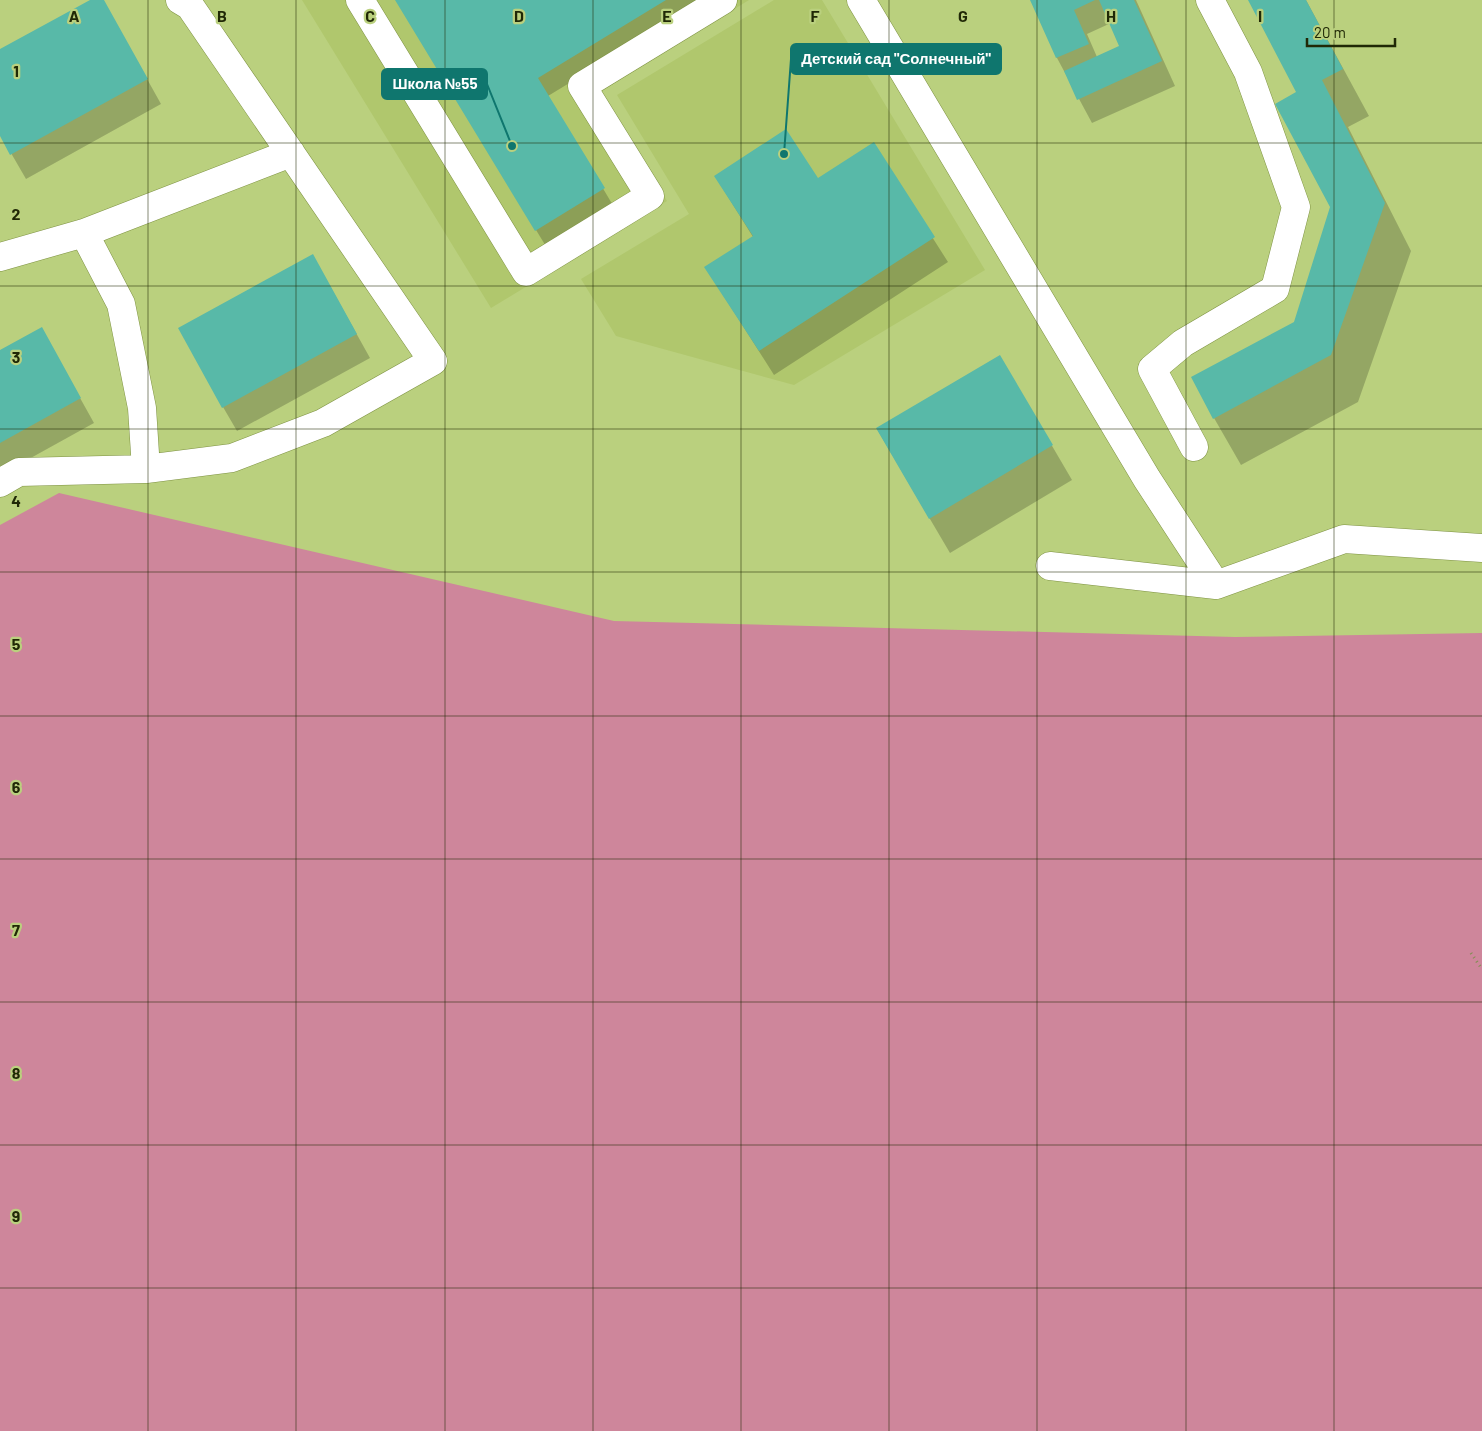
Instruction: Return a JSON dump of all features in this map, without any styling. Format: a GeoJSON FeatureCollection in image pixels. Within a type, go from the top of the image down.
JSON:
{"type":"FeatureCollection","features":[{"type":"Feature","properties":{"kind":"lane"},"geometry":{"type":"LineString","coordinates":[[0,483],[19,472],[146,469],[232,458],[323,423],[432,361],[190,6],[180,0]]}},
{"type":"Feature","properties":{"kind":"lane"},"geometry":{"type":"LineString","coordinates":[[360,0],[526,272],[650,196],[582,86],[723,0]]}},
{"type":"Feature","properties":{"kind":"lane"},"geometry":{"type":"LineString","coordinates":[[861,0],[1147,479],[1216,585]]}},
{"type":"Feature","properties":{"kind":"lane"},"geometry":{"type":"LineString","coordinates":[[1194,447],[1152,369],[1183,343],[1275,289],[1296,207],[1248,72],[1210,0]]}},
{"type":"Feature","properties":{"kind":"lane"},"geometry":{"type":"LineString","coordinates":[[0,257],[84,233],[291,153]]}},
{"type":"Feature","properties":{"kind":"lane"},"geometry":{"type":"LineString","coordinates":[[84,233],[121,304],[142,408],[146,469]]}},
{"type":"Feature","properties":{"kind":"lane"},"geometry":{"type":"LineString","coordinates":[[1050,566],[1216,585],[1344,538],[1482,548]]}},
{"type":"Feature","properties":{"kind":"path"},"geometry":{"type":"LineString","coordinates":[[1471,953],[1482,969]]}},
{"type":"Feature","properties":{"kind":"shaded area"},"geometry":{"type":"Polygon","coordinates":[[[302,0],[749,0],[600,92],[667,201],[491,308],[302,0]]]}},
{"type":"Feature","properties":{"kind":"shaded area"},"geometry":{"type":"Polygon","coordinates":[[[774,0],[822,0],[985,270],[794,385],[616,336],[581,279],[689,214],[617,95],[774,0]]]}},
{"type":"Feature","properties":{"kind":"shaded area"},"geometry":{"type":"Polygon","coordinates":[[[59,493],[614,621],[1235,637],[1482,633],[1482,1431],[0,1431],[0,525],[59,493]]]}},
{"type":"Feature","properties":{"kind":"building"},"geometry":{"type":"Polygon","coordinates":[[[90,0],[104,0],[148,79],[10,155],[0,136],[0,49],[90,0]]]}},
{"type":"Feature","properties":{"kind":"building"},"geometry":{"type":"Polygon","coordinates":[[[395,0],[666,0],[538,78],[605,188],[535,231],[395,0]]]}},
{"type":"Feature","properties":{"kind":"building"},"geometry":{"type":"Polygon","coordinates":[[[1030,0],[1095,0],[1074,10],[1089,44],[1056,58],[1030,0]]]}},
{"type":"Feature","properties":{"kind":"building"},"geometry":{"type":"Polygon","coordinates":[[[1099,0],[1134,0],[1162,61],[1077,100],[1064,71],[1119,46],[1099,0]]]}},
{"type":"Feature","properties":{"kind":"building"},"geometry":{"type":"Polygon","coordinates":[[[1248,0],[1306,0],[1343,69],[1322,80],[1385,203],[1331,355],[1213,419],[1191,377],[1294,322],[1330,207],[1275,104],[1296,92],[1248,0]]]}},
{"type":"Feature","properties":{"kind":"building"},"geometry":{"type":"Polygon","coordinates":[[[786,129],[818,178],[874,142],[935,237],[759,351],[704,267],[753,236],[714,176],[786,129]]]}},
{"type":"Feature","properties":{"kind":"building"},"geometry":{"type":"Polygon","coordinates":[[[313,254],[357,334],[222,408],[178,328],[313,254]]]}},
{"type":"Feature","properties":{"kind":"building"},"geometry":{"type":"Polygon","coordinates":[[[42,327],[81,398],[0,443],[0,350],[42,327]]]}},
{"type":"Feature","properties":{"kind":"building"},"geometry":{"type":"Polygon","coordinates":[[[1000,355],[1053,445],[929,519],[876,428],[1000,355]]]}},
{"type":"Feature","properties":{"kind":"place","name":"Школа №55"},"geometry":{"type":"Point","coordinates":[512,146]}},
{"type":"Feature","properties":{"kind":"place","name":"Детский сад \"Солнечный\""},"geometry":{"type":"Point","coordinates":[784,154]}}]}
